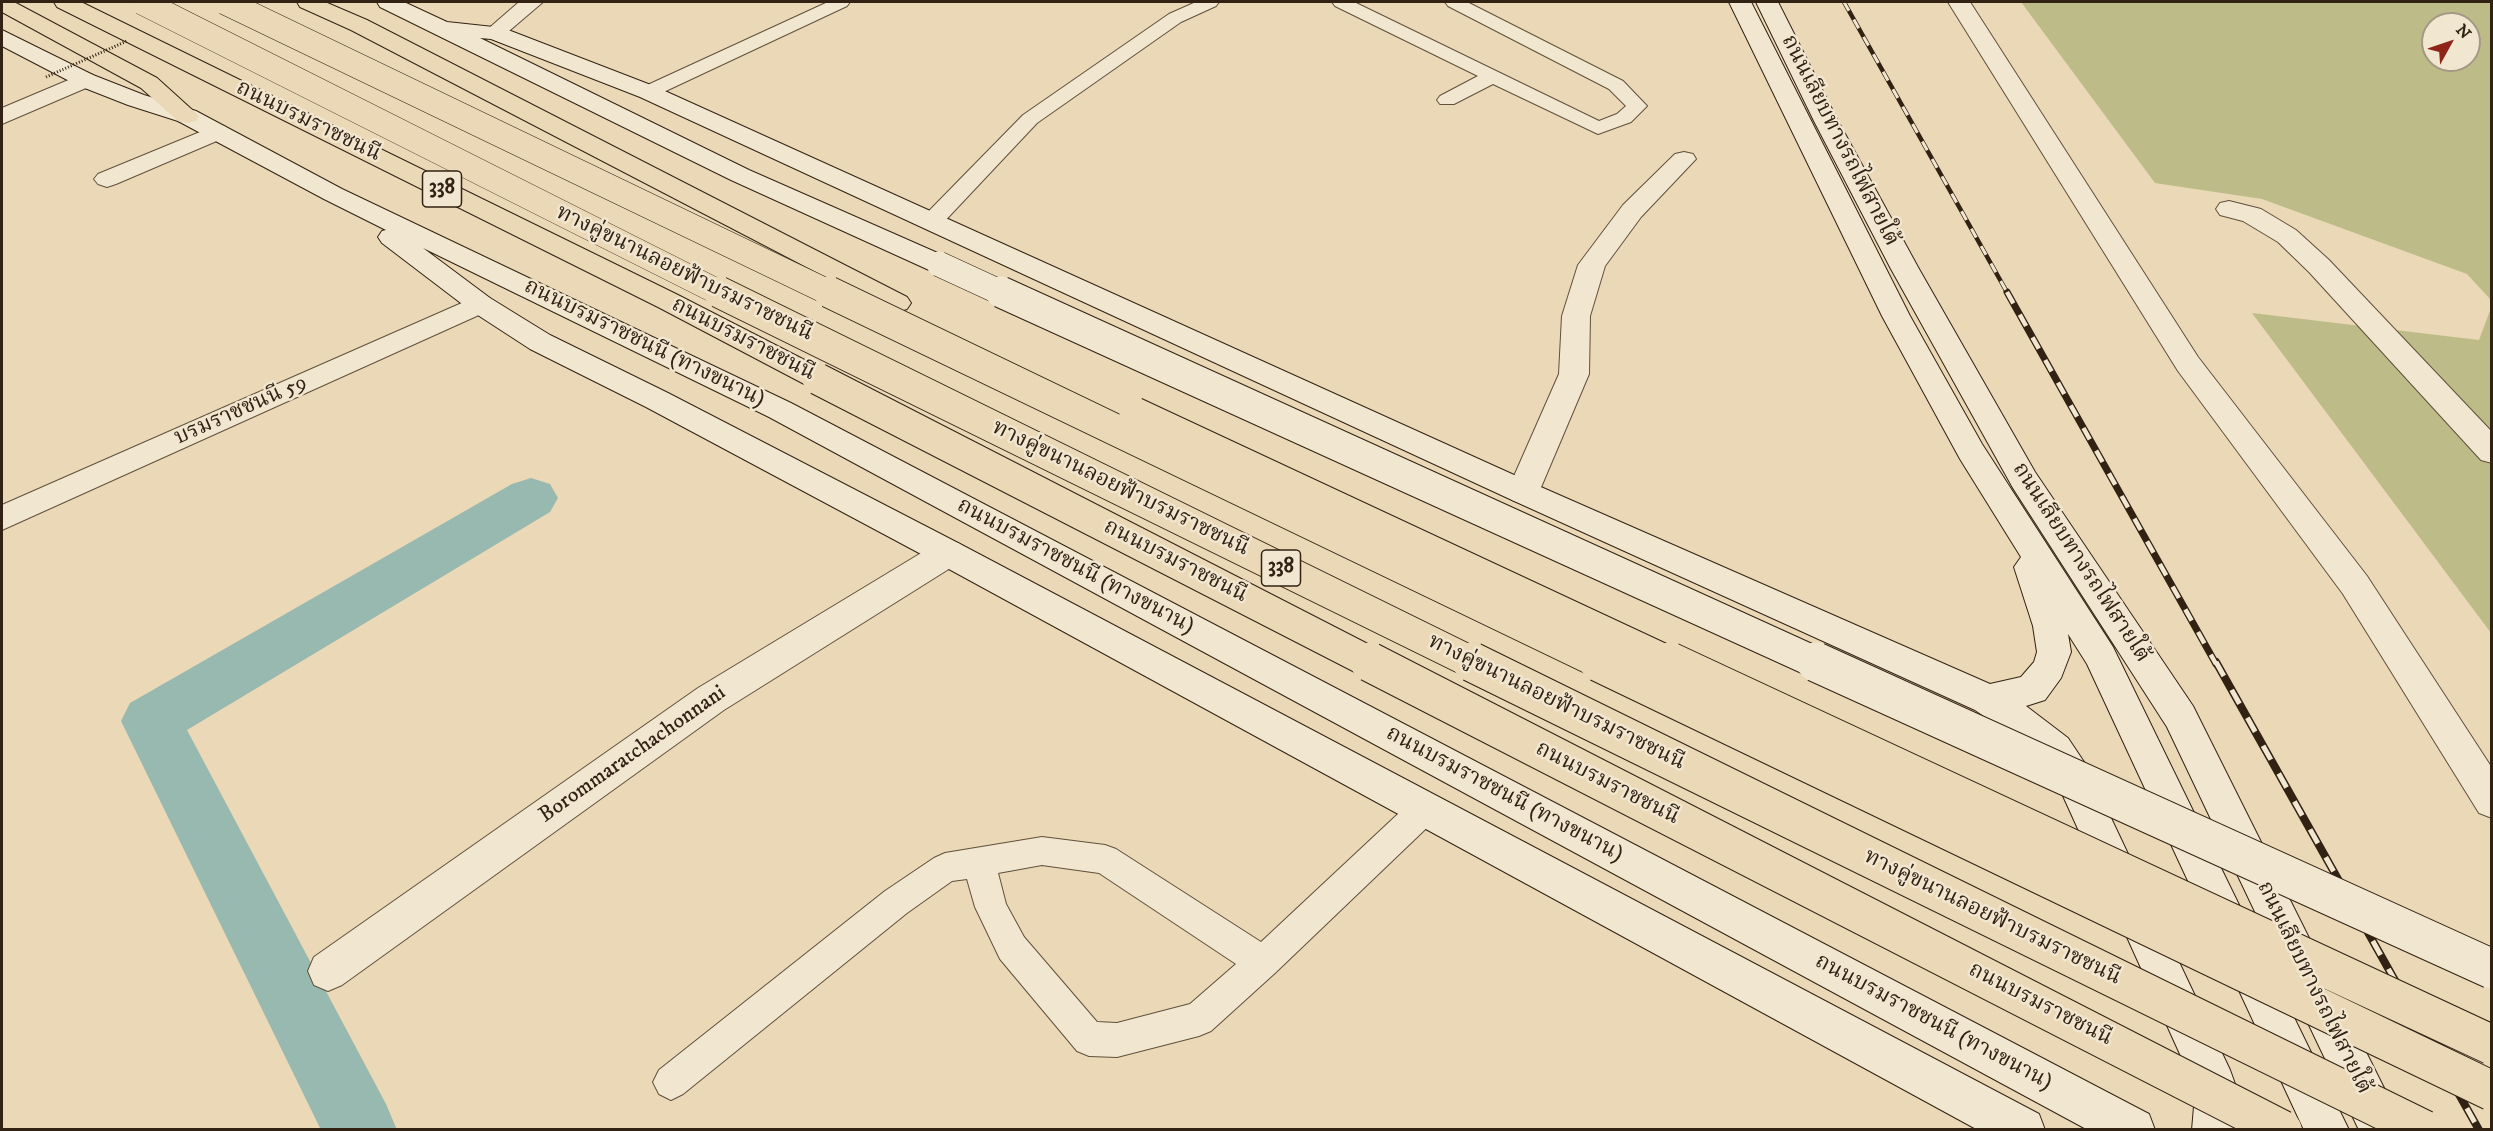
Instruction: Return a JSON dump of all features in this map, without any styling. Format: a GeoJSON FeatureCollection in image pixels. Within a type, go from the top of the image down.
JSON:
{"type":"FeatureCollection","features":[{"type":"Feature","properties":{"kind":"main road","name":"ถนนบรมราชชนนี"},"geometry":{"type":"LineString","coordinates":[[64,2],[668,301],[2282,1130]]}},
{"type":"Feature","properties":{"kind":"main road","name":"ทางคู่ขนานลอยฟ้าบรมราชชนนี"},"geometry":{"type":"LineString","coordinates":[[142,2],[712,289],[2424,1130]]}},
{"type":"Feature","properties":{"kind":"main road","name":"ทางคู่ขนานลอยฟ้าบรมราชชนนี"},"geometry":{"type":"LineString","coordinates":[[225,2],[2492,1091]]}},
{"type":"Feature","properties":{"kind":"main road"},"geometry":{"type":"LineString","coordinates":[[308,2],[359,25],[897,303],[2492,1045]]}},
{"type":"Feature","properties":{"kind":"main road"},"geometry":{"type":"LineString","coordinates":[[331,2],[359,25]]}},
{"type":"Feature","properties":{"kind":"main road"},"geometry":{"type":"LineString","coordinates":[[388,2],[740,175],[2492,969]]}},
{"type":"Feature","properties":{"kind":"main road","name":"ถนนเลียบทางรถไฟสายใต้"},"geometry":{"type":"LineString","coordinates":[[1740,2],[1896,316],[1971,451],[2101,657],[2327,1130]]}},
{"type":"Feature","properties":{"kind":"main road","name":"ถนนเลียบทางรถไฟสายใต้"},"geometry":{"type":"LineString","coordinates":[[1767,2],[1831,132],[2024,480],[2180,717],[2382,1130]]}},
{"type":"Feature","properties":{"kind":"main road"},"geometry":{"type":"LineString","coordinates":[[1959,2],[2188,364],[2355,585],[2492,801]]}},
{"type":"Feature","properties":{"kind":"main road"},"geometry":{"type":"LineString","coordinates":[[2,4],[149,83],[187,116]]}},
{"type":"Feature","properties":{"kind":"main road"},"geometry":{"type":"LineString","coordinates":[[447,29],[495,33],[648,92],[933,220],[1523,492],[1988,699],[2030,728],[2055,749],[2073,777],[2209,1070],[2217,1095],[2214,1130]]}},
{"type":"Feature","properties":{"kind":"main road","name":"ถนนบรมราชชนนี (ทางขนาน)"},"geometry":{"type":"LineString","coordinates":[[2,37],[85,80],[136,100],[187,116],[333,194],[780,410],[2133,1130]]}},
{"type":"Feature","properties":{"kind":"main road"},"geometry":{"type":"LineString","coordinates":[[2,117],[85,80]]}},
{"type":"Feature","properties":{"kind":"main road"},"geometry":{"type":"LineString","coordinates":[[107,179],[217,132]]}},
{"type":"Feature","properties":{"kind":"main road"},"geometry":{"type":"LineString","coordinates":[[1523,492],[1574,374],[1576,316],[1592,265],[1632,211],[1684,159]]}},
{"type":"Feature","properties":{"kind":"main road"},"geometry":{"type":"LineString","coordinates":[[333,194],[480,304],[540,342],[657,400],[948,553],[2023,1130]]}},
{"type":"Feature","properties":{"kind":"main road"},"geometry":{"type":"LineString","coordinates":[[2229,209],[2252,214],[2287,236],[2319,266],[2492,452]]}},
{"type":"Feature","properties":{"kind":"main road","name":"บรมราชชนนี 59"},"geometry":{"type":"LineString","coordinates":[[2,518],[480,304]]}},
{"type":"Feature","properties":{"kind":"main road"},"geometry":{"type":"LineString","coordinates":[[1988,699],[2032,690],[2049,668],[2054,652],[2050,626],[2030,566],[2029,545]]}},
{"type":"Feature","properties":{"kind":"main road","name":"Borommaratchachonnani"},"geometry":{"type":"LineString","coordinates":[[328,972],[711,699],[948,553]]}},
{"type":"Feature","properties":{"kind":"lane"},"geometry":{"type":"LineString","coordinates":[[495,33],[526,5],[534,2]]}},
{"type":"Feature","properties":{"kind":"lane"},"geometry":{"type":"LineString","coordinates":[[648,92],[841,2]]}},
{"type":"Feature","properties":{"kind":"lane"},"geometry":{"type":"LineString","coordinates":[[933,220],[1030,119],[1175,18],[1210,2]]}},
{"type":"Feature","properties":{"kind":"lane"},"geometry":{"type":"LineString","coordinates":[[1341,2],[1598,128],[1624,118],[1637,106],[1616,85],[1454,2]]}},
{"type":"Feature","properties":{"kind":"lane"},"geometry":{"type":"LineString","coordinates":[[1447,100],[1493,76]]}},
{"type":"Feature","properties":{"kind":"lane"},"geometry":{"type":"LineString","coordinates":[[979,862],[991,907],[1012,948],[1089,1039],[1117,1040],[1199,1019],[1263,962],[1425,809]]}},
{"type":"Feature","properties":{"kind":"lane"},"geometry":{"type":"LineString","coordinates":[[671,1082],[896,902],[945,868],[1042,851],[1105,859],[1263,962]]}},
{"type":"Feature","properties":{"kind":"shaded area"},"geometry":{"type":"Polygon","coordinates":[[[2021,2],[2491,2],[2491,300],[2467,274],[2262,199],[2155,183],[2021,2]]]}},
{"type":"Feature","properties":{"kind":"shaded area"},"geometry":{"type":"Polygon","coordinates":[[[2491,308],[2491,633],[2252,313],[2479,340],[2491,308]]]}},
{"type":"Feature","properties":{"kind":"waterway"},"geometry":{"type":"LineString","coordinates":[[360,1130],[151,721],[531,498]]}},
{"type":"Feature","properties":{"kind":"railway"},"geometry":{"type":"LineString","coordinates":[[1844,2],[2008,294]]}},
{"type":"Feature","properties":{"kind":"railway"},"geometry":{"type":"LineString","coordinates":[[2007,292],[2216,664]]}},
{"type":"Feature","properties":{"kind":"railway"},"geometry":{"type":"LineString","coordinates":[[2216,662],[2479,1130]]}}]}
